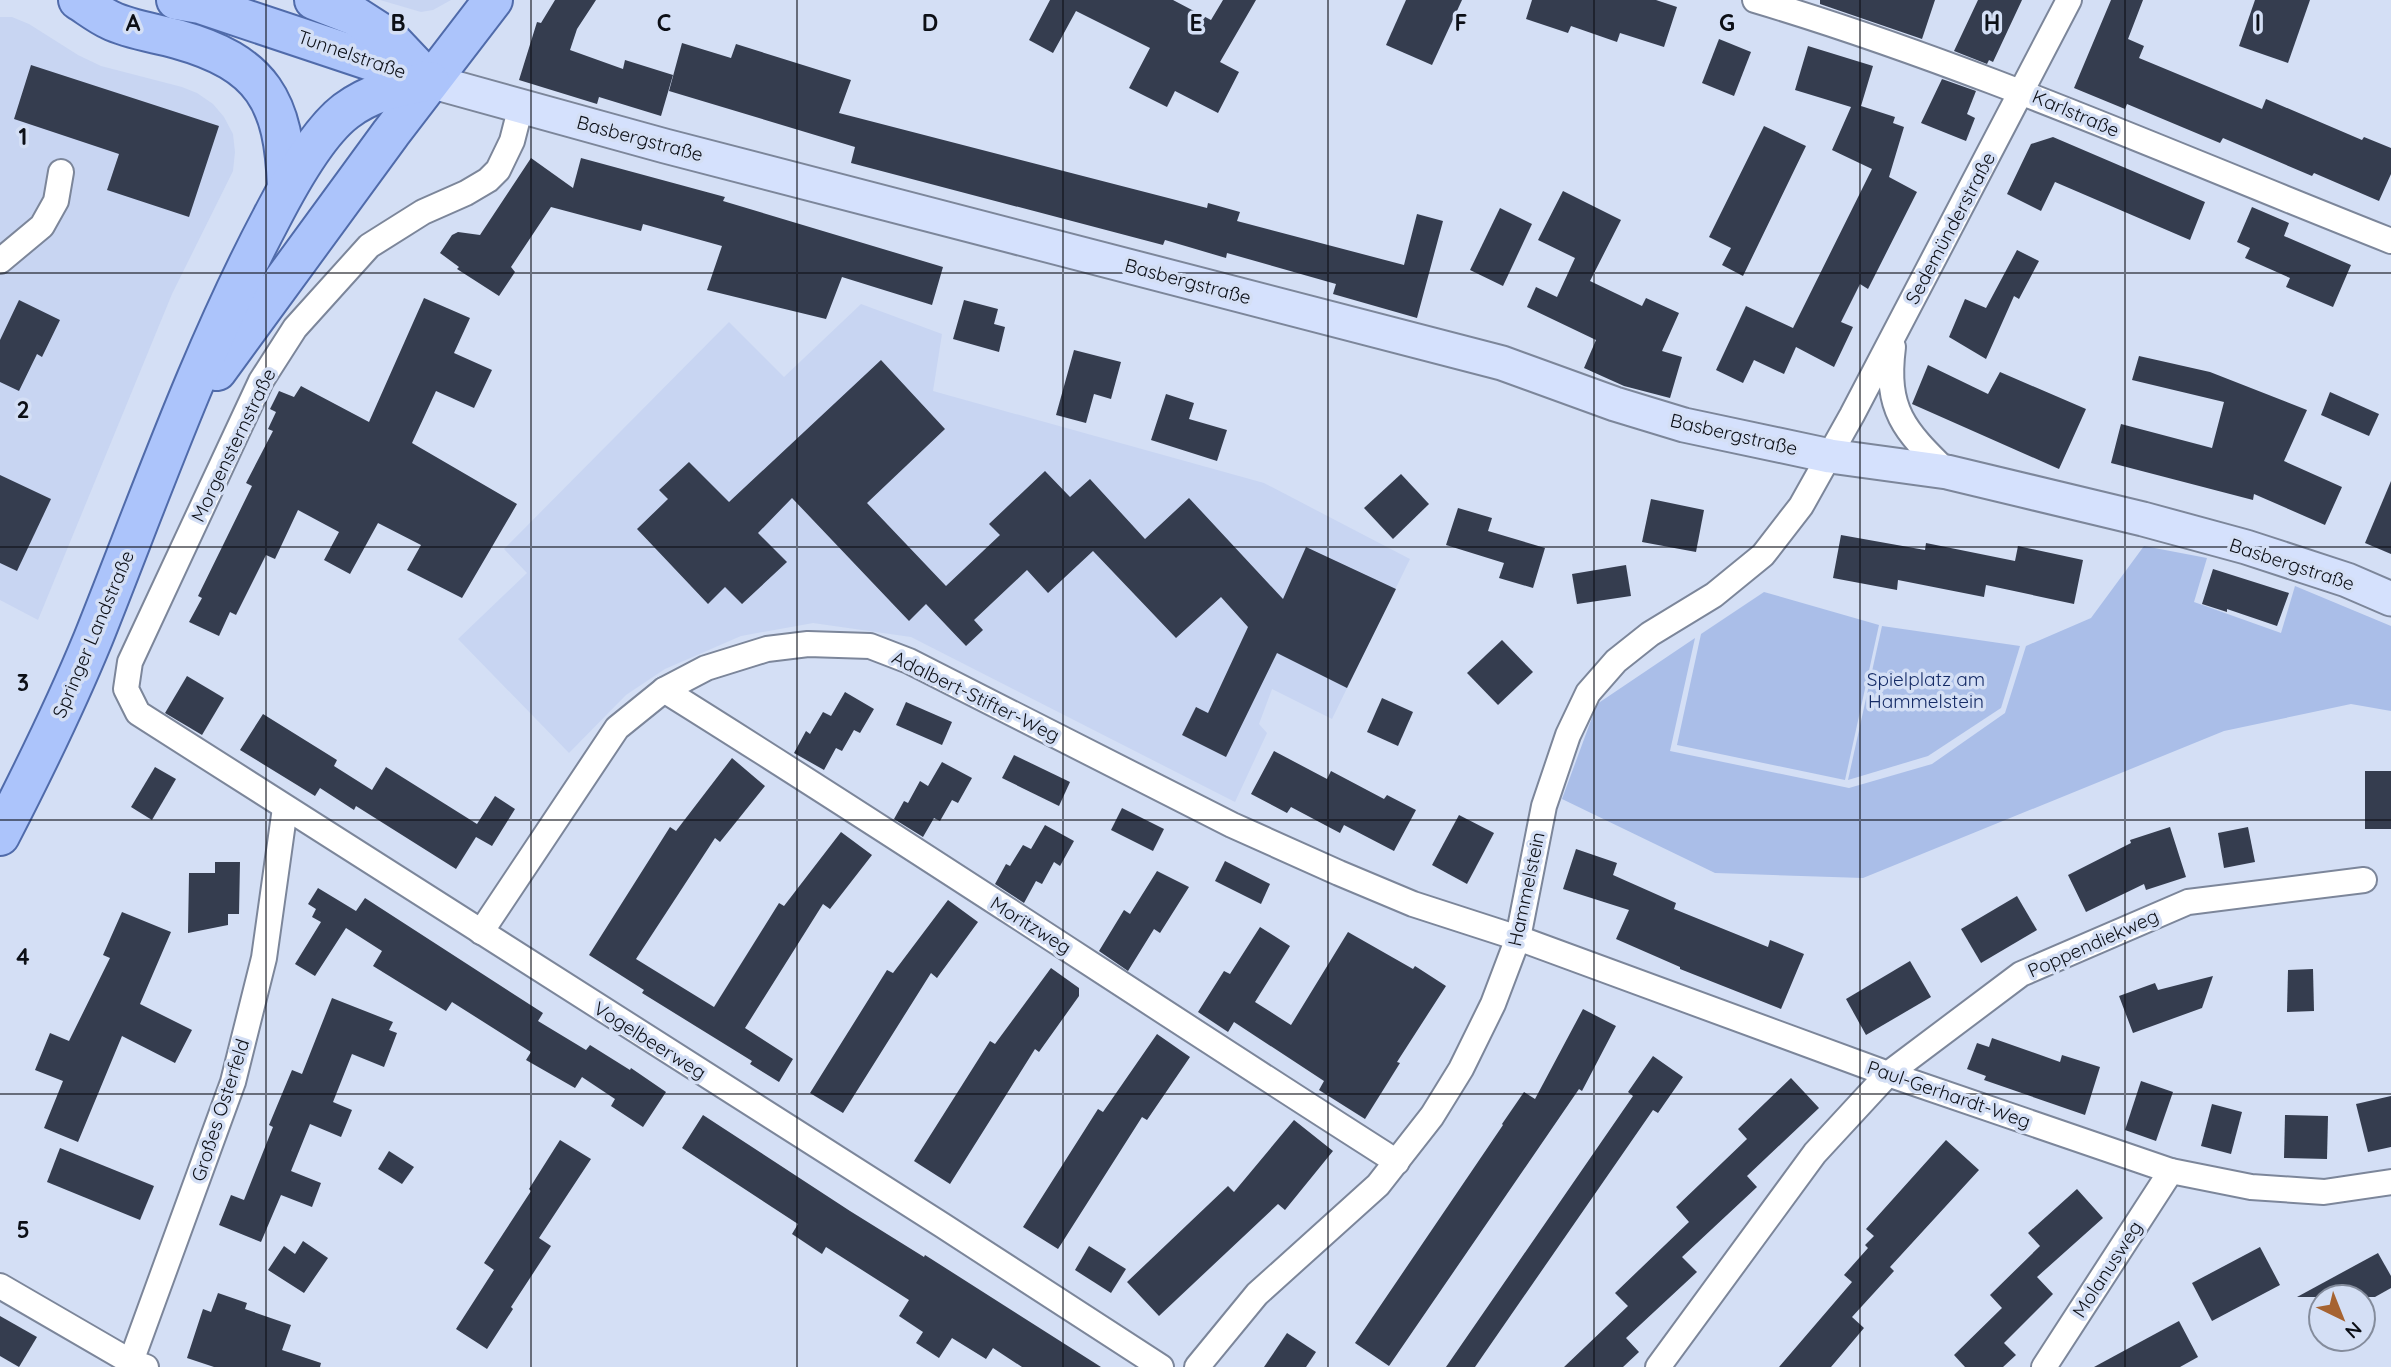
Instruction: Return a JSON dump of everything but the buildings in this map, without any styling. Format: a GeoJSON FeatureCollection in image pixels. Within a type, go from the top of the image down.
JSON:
{"type":"FeatureCollection","features":[{"type":"Feature","properties":{"kind":"main road"},"geometry":{"type":"LineString","coordinates":[[78,0],[111,21],[204,46],[236,62],[255,79],[274,105],[286,151],[287,187]]}},
{"type":"Feature","properties":{"kind":"main road","name":"Tunnelstraße"},"geometry":{"type":"LineString","coordinates":[[176,0],[200,4],[430,81]]}},
{"type":"Feature","properties":{"kind":"main road","name":"Tunnelstraße"},"geometry":{"type":"LineString","coordinates":[[314,0],[355,16],[389,38],[430,81]]}},
{"type":"Feature","properties":{"kind":"main road"},"geometry":{"type":"LineString","coordinates":[[430,81],[493,0]]}},
{"type":"Feature","properties":{"kind":"main road","name":"Springer Landstraße"},"geometry":{"type":"LineString","coordinates":[[0,836],[44,750],[91,643],[241,275],[287,187],[326,131],[346,111],[385,89],[430,81]]}},
{"type":"Feature","properties":{"kind":"main road","name":"Springer Landstraße"},"geometry":{"type":"LineString","coordinates":[[177,427],[430,81]]}},
{"type":"Feature","properties":{"kind":"main road","name":"Basbergstraße"},"geometry":{"type":"LineString","coordinates":[[430,81],[1502,363],[1615,404],[1684,425],[1830,456],[1947,472],[2046,494],[2246,547],[2347,580],[2391,599]]}},
{"type":"Feature","properties":{"kind":"street","name":"Karlstraße"},"geometry":{"type":"LineString","coordinates":[[1755,0],[1889,42],[2023,91],[2391,241]]}},
{"type":"Feature","properties":{"kind":"street","name":"Sedemünderstraße"},"geometry":{"type":"LineString","coordinates":[[1830,456],[2069,0]]}},
{"type":"Feature","properties":{"kind":"street","name":"Morgensternstraße"},"geometry":{"type":"LineString","coordinates":[[138,713],[126,689],[130,663],[261,381],[295,328],[369,246],[423,212],[475,188],[493,175],[512,141],[521,106]]}},
{"type":"Feature","properties":{"kind":"street"},"geometry":{"type":"LineString","coordinates":[[0,261],[42,226],[56,201],[61,172]]}},
{"type":"Feature","properties":{"kind":"street"},"geometry":{"type":"LineString","coordinates":[[1894,332],[1889,375],[1895,410],[1919,445],[1947,472]]}},
{"type":"Feature","properties":{"kind":"street","name":"Hammelstein"},"geometry":{"type":"LineString","coordinates":[[1197,1367],[1257,1294],[1378,1185],[1432,1116],[1461,1069],[1493,1004],[1518,938],[1544,806],[1568,735],[1588,694],[1624,654],[1650,634],[1714,595],[1763,555],[1801,506],[1830,456]]}},
{"type":"Feature","properties":{"kind":"street","name":"Adalbert-Stifter-Weg"},"geometry":{"type":"LineString","coordinates":[[481,932],[617,728],[664,690],[706,668],[767,649],[808,644],[870,646],[909,661],[1244,831],[1413,904],[1518,938]]}},
{"type":"Feature","properties":{"kind":"street","name":"Moritzweg"},"geometry":{"type":"LineString","coordinates":[[664,690],[1397,1162]]}},
{"type":"Feature","properties":{"kind":"street","name":"Vogelbeerweg"},"geometry":{"type":"LineString","coordinates":[[138,713],[1161,1367]]}},
{"type":"Feature","properties":{"kind":"street","name":"Großes Osterfeld"},"geometry":{"type":"LineString","coordinates":[[0,1286],[135,1365],[233,1082],[264,958],[285,808]]}},
{"type":"Feature","properties":{"kind":"street","name":"Poppendiekweg"},"geometry":{"type":"LineString","coordinates":[[1658,1367],[1815,1153],[1888,1074],[2021,974],[2188,902],[2364,880]]}},
{"type":"Feature","properties":{"kind":"street","name":"Paul-Gerhardt-Weg"},"geometry":{"type":"LineString","coordinates":[[1518,938],[1888,1074],[2171,1171],[2251,1187],[2324,1192],[2391,1182]]}},
{"type":"Feature","properties":{"kind":"street","name":"Molanusweg"},"geometry":{"type":"LineString","coordinates":[[2044,1367],[2171,1171]]}},
{"type":"Feature","properties":{"kind":"shaded area"},"geometry":{"type":"Polygon","coordinates":[[[380,0],[451,0],[433,10],[421,12],[380,0]]]}},
{"type":"Feature","properties":{"kind":"shaded area"},"geometry":{"type":"Polygon","coordinates":[[[0,17],[12,17],[29,24],[101,66],[197,93],[213,104],[224,117],[233,134],[235,152],[233,171],[172,294],[38,620],[0,600],[0,17]]]}},
{"type":"Feature","properties":{"kind":"shaded area"},"geometry":{"type":"Polygon","coordinates":[[[861,304],[942,334],[933,391],[1264,483],[1410,559],[1332,719],[1272,689],[1259,724],[1267,733],[1235,802],[911,637],[813,623],[741,636],[665,669],[626,695],[569,753],[458,639],[527,573],[504,549],[729,322],[784,377],[861,304]]]}},
{"type":"Feature","properties":{"kind":"green space"},"geometry":{"type":"Polygon","coordinates":[[[2144,546],[2207,558],[2194,602],[2281,633],[2295,586],[2391,626],[2391,711],[2351,704],[2224,731],[1863,878],[1715,873],[1562,799],[1597,704],[1695,638],[1670,751],[1849,788],[1932,764],[2005,713],[2026,646],[2091,618],[2144,546]]]}},
{"type":"Feature","properties":{"kind":"green space"},"geometry":{"type":"Polygon","coordinates":[[[1764,592],[1879,625],[1845,780],[1677,745],[1701,634],[1764,592]]]}},
{"type":"Feature","properties":{"kind":"green space","name":"Spielplatz am Hammelstein"},"geometry":{"type":"Polygon","coordinates":[[[1882,626],[2020,646],[2001,708],[1928,756],[1848,780],[1882,626]]]}}]}
